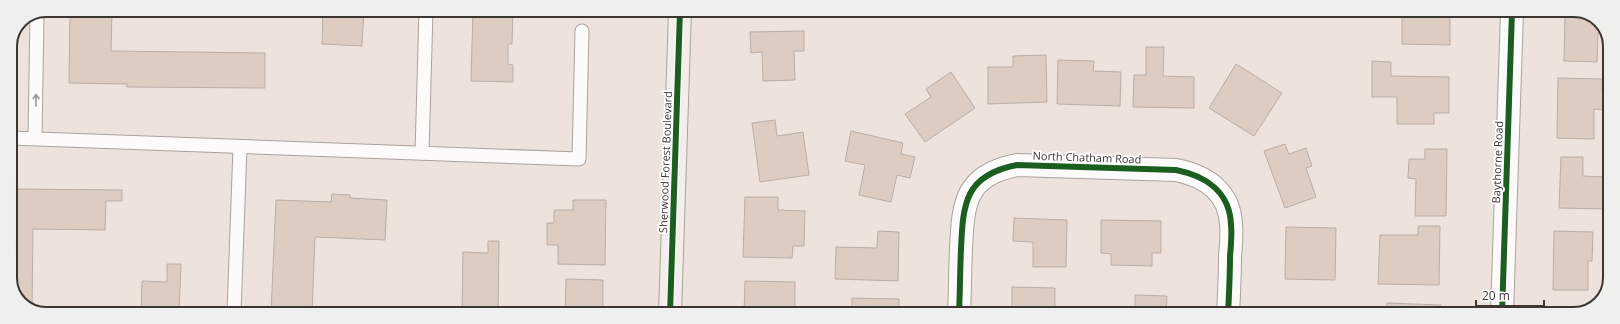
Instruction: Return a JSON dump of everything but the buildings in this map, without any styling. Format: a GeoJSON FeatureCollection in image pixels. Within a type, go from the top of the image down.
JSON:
{"type":"FeatureCollection","features":[{"type":"Feature","properties":{"kind":"street","name":"Sherwood Forest Boulevard"},"geometry":{"type":"LineString","coordinates":[[670,307],[680,17]]}},
{"type":"Feature","properties":{"kind":"street","name":"Baythorne Road"},"geometry":{"type":"LineString","coordinates":[[1502,307],[1512,17]]}},
{"type":"Feature","properties":{"kind":"street","name":"North Chatham Road"},"geometry":{"type":"LineString","coordinates":[[959,307],[962,220],[965,204],[972,189],[984,176],[1000,168],[1017,165],[1176,170],[1192,173],[1207,180],[1220,192],[1228,208],[1231,224],[1228,307]]}},
{"type":"Feature","properties":{"kind":"lane"},"geometry":{"type":"LineString","coordinates":[[422,153],[426,17]]}},
{"type":"Feature","properties":{"kind":"lane"},"geometry":{"type":"LineString","coordinates":[[35,139],[37,19]]}},
{"type":"Feature","properties":{"kind":"lane"},"geometry":{"type":"LineString","coordinates":[[17,138],[579,159],[582,30]]}},
{"type":"Feature","properties":{"kind":"lane"},"geometry":{"type":"LineString","coordinates":[[234,307],[240,147]]}},
{"type":"Feature","properties":{"kind":"cycle path"},"geometry":{"type":"LineString","coordinates":[[670,307],[680,17]]}},
{"type":"Feature","properties":{"kind":"cycle path"},"geometry":{"type":"LineString","coordinates":[[1502,307],[1512,17]]}},
{"type":"Feature","properties":{"kind":"cycle path"},"geometry":{"type":"LineString","coordinates":[[959,307],[963,218],[970,194],[977,184],[987,176],[1017,165],[1176,170],[1197,176],[1206,181],[1221,195],[1230,213],[1231,237],[1228,307]]}}]}
